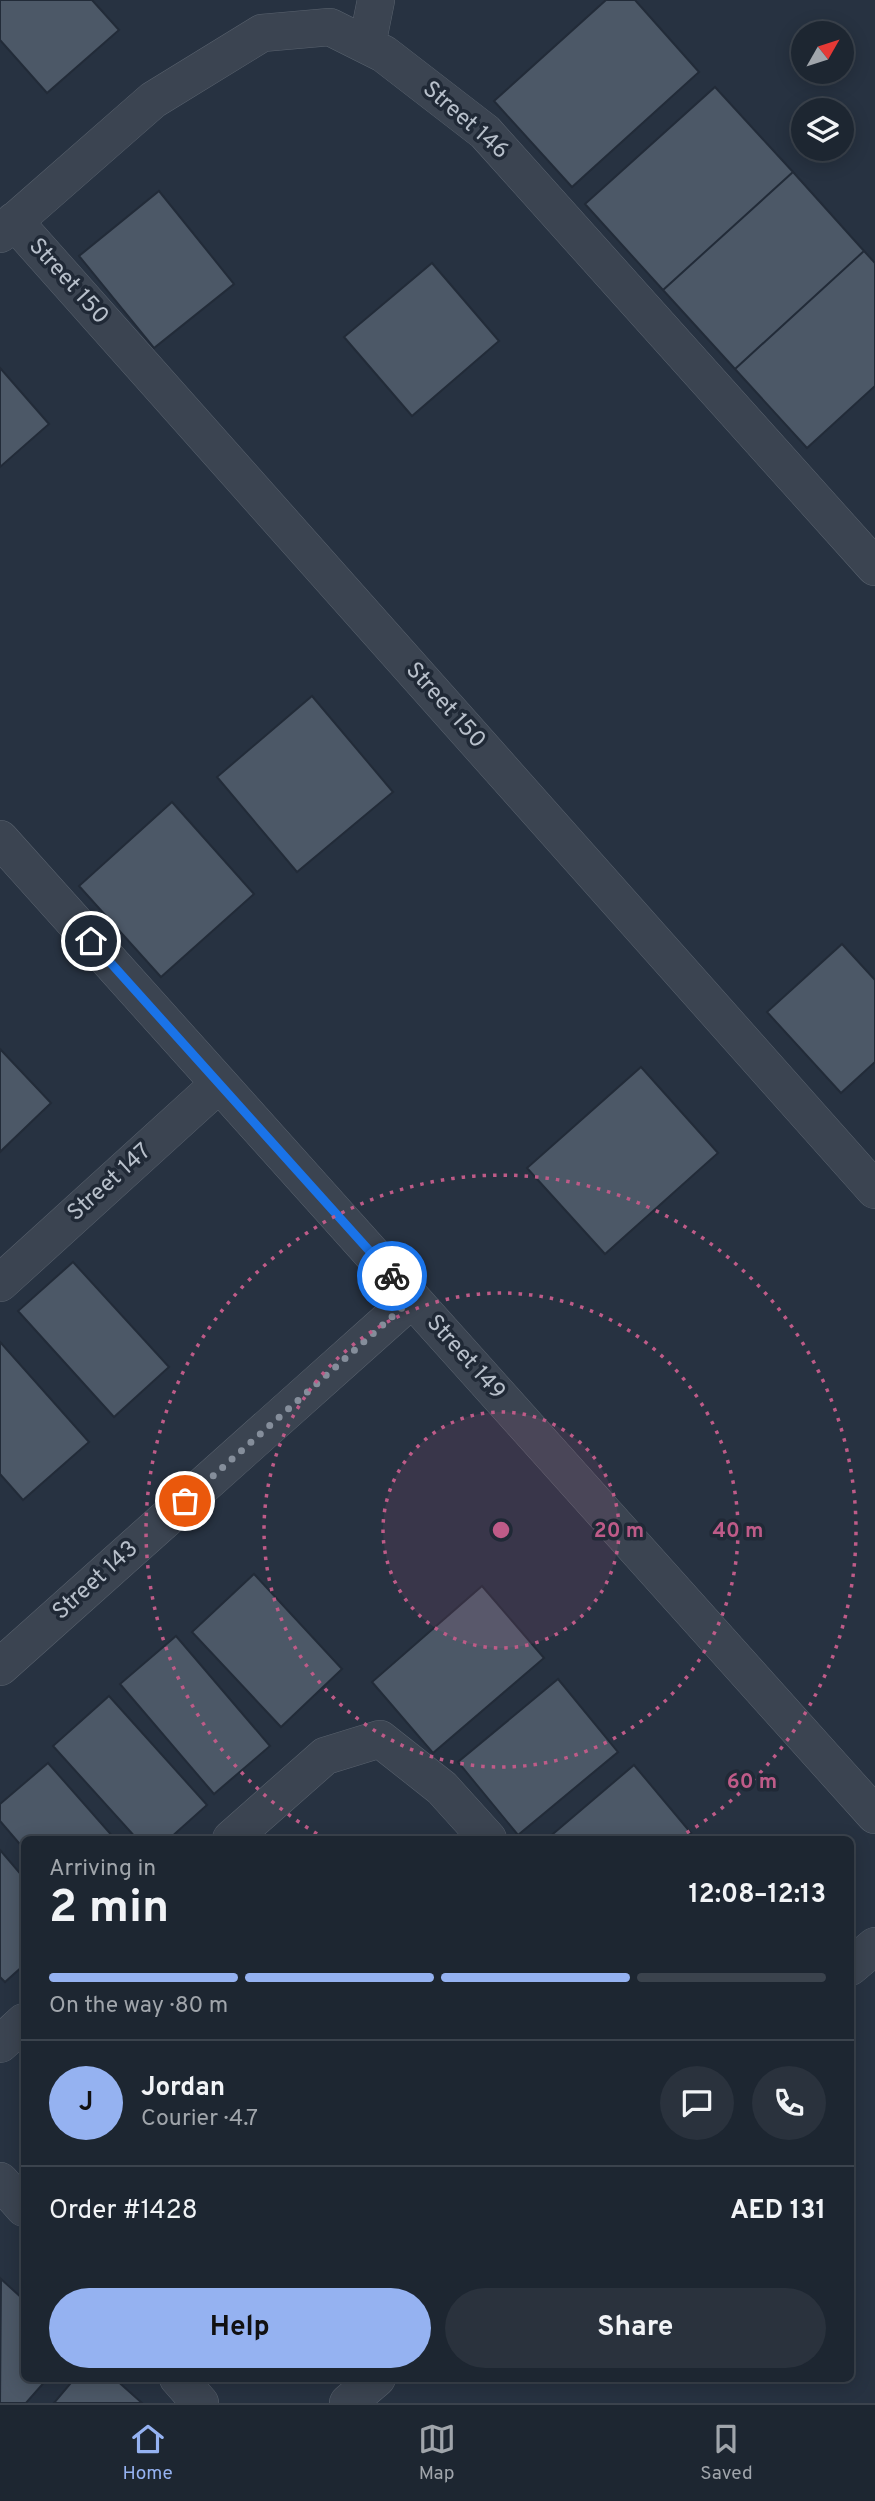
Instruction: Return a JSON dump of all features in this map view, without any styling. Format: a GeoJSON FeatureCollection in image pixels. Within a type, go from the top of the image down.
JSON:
{"type":"FeatureCollection","features":[{"type":"Feature","properties":{"kind":"street"},"geometry":{"type":"LineString","coordinates":[[368,45],[376,0]]}},
{"type":"Feature","properties":{"kind":"street","name":"Street 146"},"geometry":{"type":"LineString","coordinates":[[7,228],[153,100],[261,33],[330,27],[384,54],[485,132],[875,567]]}},
{"type":"Feature","properties":{"kind":"street","name":"Street 150"},"geometry":{"type":"LineString","coordinates":[[7,228],[873,1184]]}},
{"type":"Feature","properties":{"kind":"street","name":"Street 149"},"geometry":{"type":"LineString","coordinates":[[0,839],[875,1815]]}},
{"type":"Feature","properties":{"kind":"street","name":"Street 147"},"geometry":{"type":"LineString","coordinates":[[0,1283],[219,1084]]}},
{"type":"Feature","properties":{"kind":"street","name":"Street 143"},"geometry":{"type":"LineString","coordinates":[[0,1667],[412,1299]]}},
{"type":"Feature","properties":{"kind":"street"},"geometry":{"type":"LineString","coordinates":[[234,1836],[325,1756],[380,1739],[442,1788],[485,1836]]}},
{"type":"Feature","properties":{"kind":"street"},"geometry":{"type":"LineString","coordinates":[[854,1964],[875,1946]]}},
{"type":"Feature","properties":{"kind":"street"},"geometry":{"type":"LineString","coordinates":[[0,2044],[21,2025]]}},
{"type":"Feature","properties":{"kind":"street"},"geometry":{"type":"LineString","coordinates":[[0,2181],[21,2205]]}},
{"type":"Feature","properties":{"kind":"street"},"geometry":{"type":"LineString","coordinates":[[182,2382],[201,2403]]}},
{"type":"Feature","properties":{"kind":"street"},"geometry":{"type":"LineString","coordinates":[[348,2403],[372,2382]]}},
{"type":"Feature","properties":{"kind":"building"},"geometry":{"type":"Polygon","coordinates":[[[0,0],[92,0],[119,30],[47,93],[0,40],[0,0]]]}},
{"type":"Feature","properties":{"kind":"building"},"geometry":{"type":"Polygon","coordinates":[[[606,0],[635,0],[699,72],[572,187],[494,101],[606,0]]]}},
{"type":"Feature","properties":{"kind":"building"},"geometry":{"type":"Polygon","coordinates":[[[715,87],[793,172],[663,290],[585,204],[715,87]]]}},
{"type":"Feature","properties":{"kind":"building"},"geometry":{"type":"Polygon","coordinates":[[[793,172],[864,251],[735,369],[663,290],[793,172]]]}},
{"type":"Feature","properties":{"kind":"building"},"geometry":{"type":"Polygon","coordinates":[[[159,191],[234,284],[154,348],[79,256],[159,191]]]}},
{"type":"Feature","properties":{"kind":"building"},"geometry":{"type":"Polygon","coordinates":[[[864,251],[875,263],[875,386],[807,448],[735,369],[864,251]]]}},
{"type":"Feature","properties":{"kind":"building"},"geometry":{"type":"Polygon","coordinates":[[[432,263],[499,341],[412,416],[344,337],[432,263]]]}},
{"type":"Feature","properties":{"kind":"building"},"geometry":{"type":"Polygon","coordinates":[[[0,368],[49,424],[0,467],[0,368]]]}},
{"type":"Feature","properties":{"kind":"building"},"geometry":{"type":"Polygon","coordinates":[[[312,696],[393,792],[297,872],[217,777],[312,696]]]}},
{"type":"Feature","properties":{"kind":"building"},"geometry":{"type":"Polygon","coordinates":[[[172,802],[254,894],[161,977],[79,886],[172,802]]]}},
{"type":"Feature","properties":{"kind":"building"},"geometry":{"type":"Polygon","coordinates":[[[842,944],[875,980],[875,1062],[841,1093],[767,1012],[842,944]]]}},
{"type":"Feature","properties":{"kind":"building"},"geometry":{"type":"Polygon","coordinates":[[[0,1049],[51,1103],[0,1152],[0,1049]]]}},
{"type":"Feature","properties":{"kind":"building"},"geometry":{"type":"Polygon","coordinates":[[[641,1067],[718,1153],[605,1254],[527,1168],[641,1067]]]}},
{"type":"Feature","properties":{"kind":"building"},"geometry":{"type":"Polygon","coordinates":[[[73,1262],[169,1367],[114,1417],[18,1311],[73,1262]]]}},
{"type":"Feature","properties":{"kind":"building"},"geometry":{"type":"Polygon","coordinates":[[[0,1342],[89,1442],[23,1500],[0,1474],[0,1342]]]}},
{"type":"Feature","properties":{"kind":"building"},"geometry":{"type":"Polygon","coordinates":[[[254,1574],[342,1669],[281,1727],[192,1632],[254,1574]]]}},
{"type":"Feature","properties":{"kind":"building"},"geometry":{"type":"Polygon","coordinates":[[[482,1586],[544,1658],[433,1753],[372,1682],[482,1586]]]}},
{"type":"Feature","properties":{"kind":"building"},"geometry":{"type":"Polygon","coordinates":[[[176,1636],[270,1746],[214,1794],[120,1684],[176,1636]]]}},
{"type":"Feature","properties":{"kind":"building"},"geometry":{"type":"Polygon","coordinates":[[[558,1679],[618,1752],[518,1835],[458,1762],[558,1679]]]}},
{"type":"Feature","properties":{"kind":"building"},"geometry":{"type":"Polygon","coordinates":[[[109,1696],[207,1805],[172,1836],[134,1836],[53,1746],[109,1696]]]}},
{"type":"Feature","properties":{"kind":"building"},"geometry":{"type":"Polygon","coordinates":[[[48,1763],[112,1836],[21,1836],[21,1846],[0,1821],[0,1804],[48,1763]]]}},
{"type":"Feature","properties":{"kind":"building"},"geometry":{"type":"Polygon","coordinates":[[[634,1765],[691,1833],[688,1836],[551,1836],[634,1765]]]}},
{"type":"Feature","properties":{"kind":"building"},"geometry":{"type":"Polygon","coordinates":[[[0,1850],[21,1874],[21,1968],[5,1982],[0,1977],[0,1850]]]}},
{"type":"Feature","properties":{"kind":"building"},"geometry":{"type":"Polygon","coordinates":[[[1,2279],[21,2297],[21,2382],[44,2382],[26,2403],[0,2403],[1,2279]]]}},
{"type":"Feature","properties":{"kind":"building"},"geometry":{"type":"Polygon","coordinates":[[[72,2382],[118,2382],[142,2403],[54,2403],[72,2382]]]}},
{"type":"Feature","properties":{"kind":"way so far"},"geometry":{"type":"LineString","coordinates":[[185,1501],[412,1299],[392,1276]]}},
{"type":"Feature","properties":{"kind":"route"},"geometry":{"type":"LineString","coordinates":[[91,941],[392,1276]]}}]}
